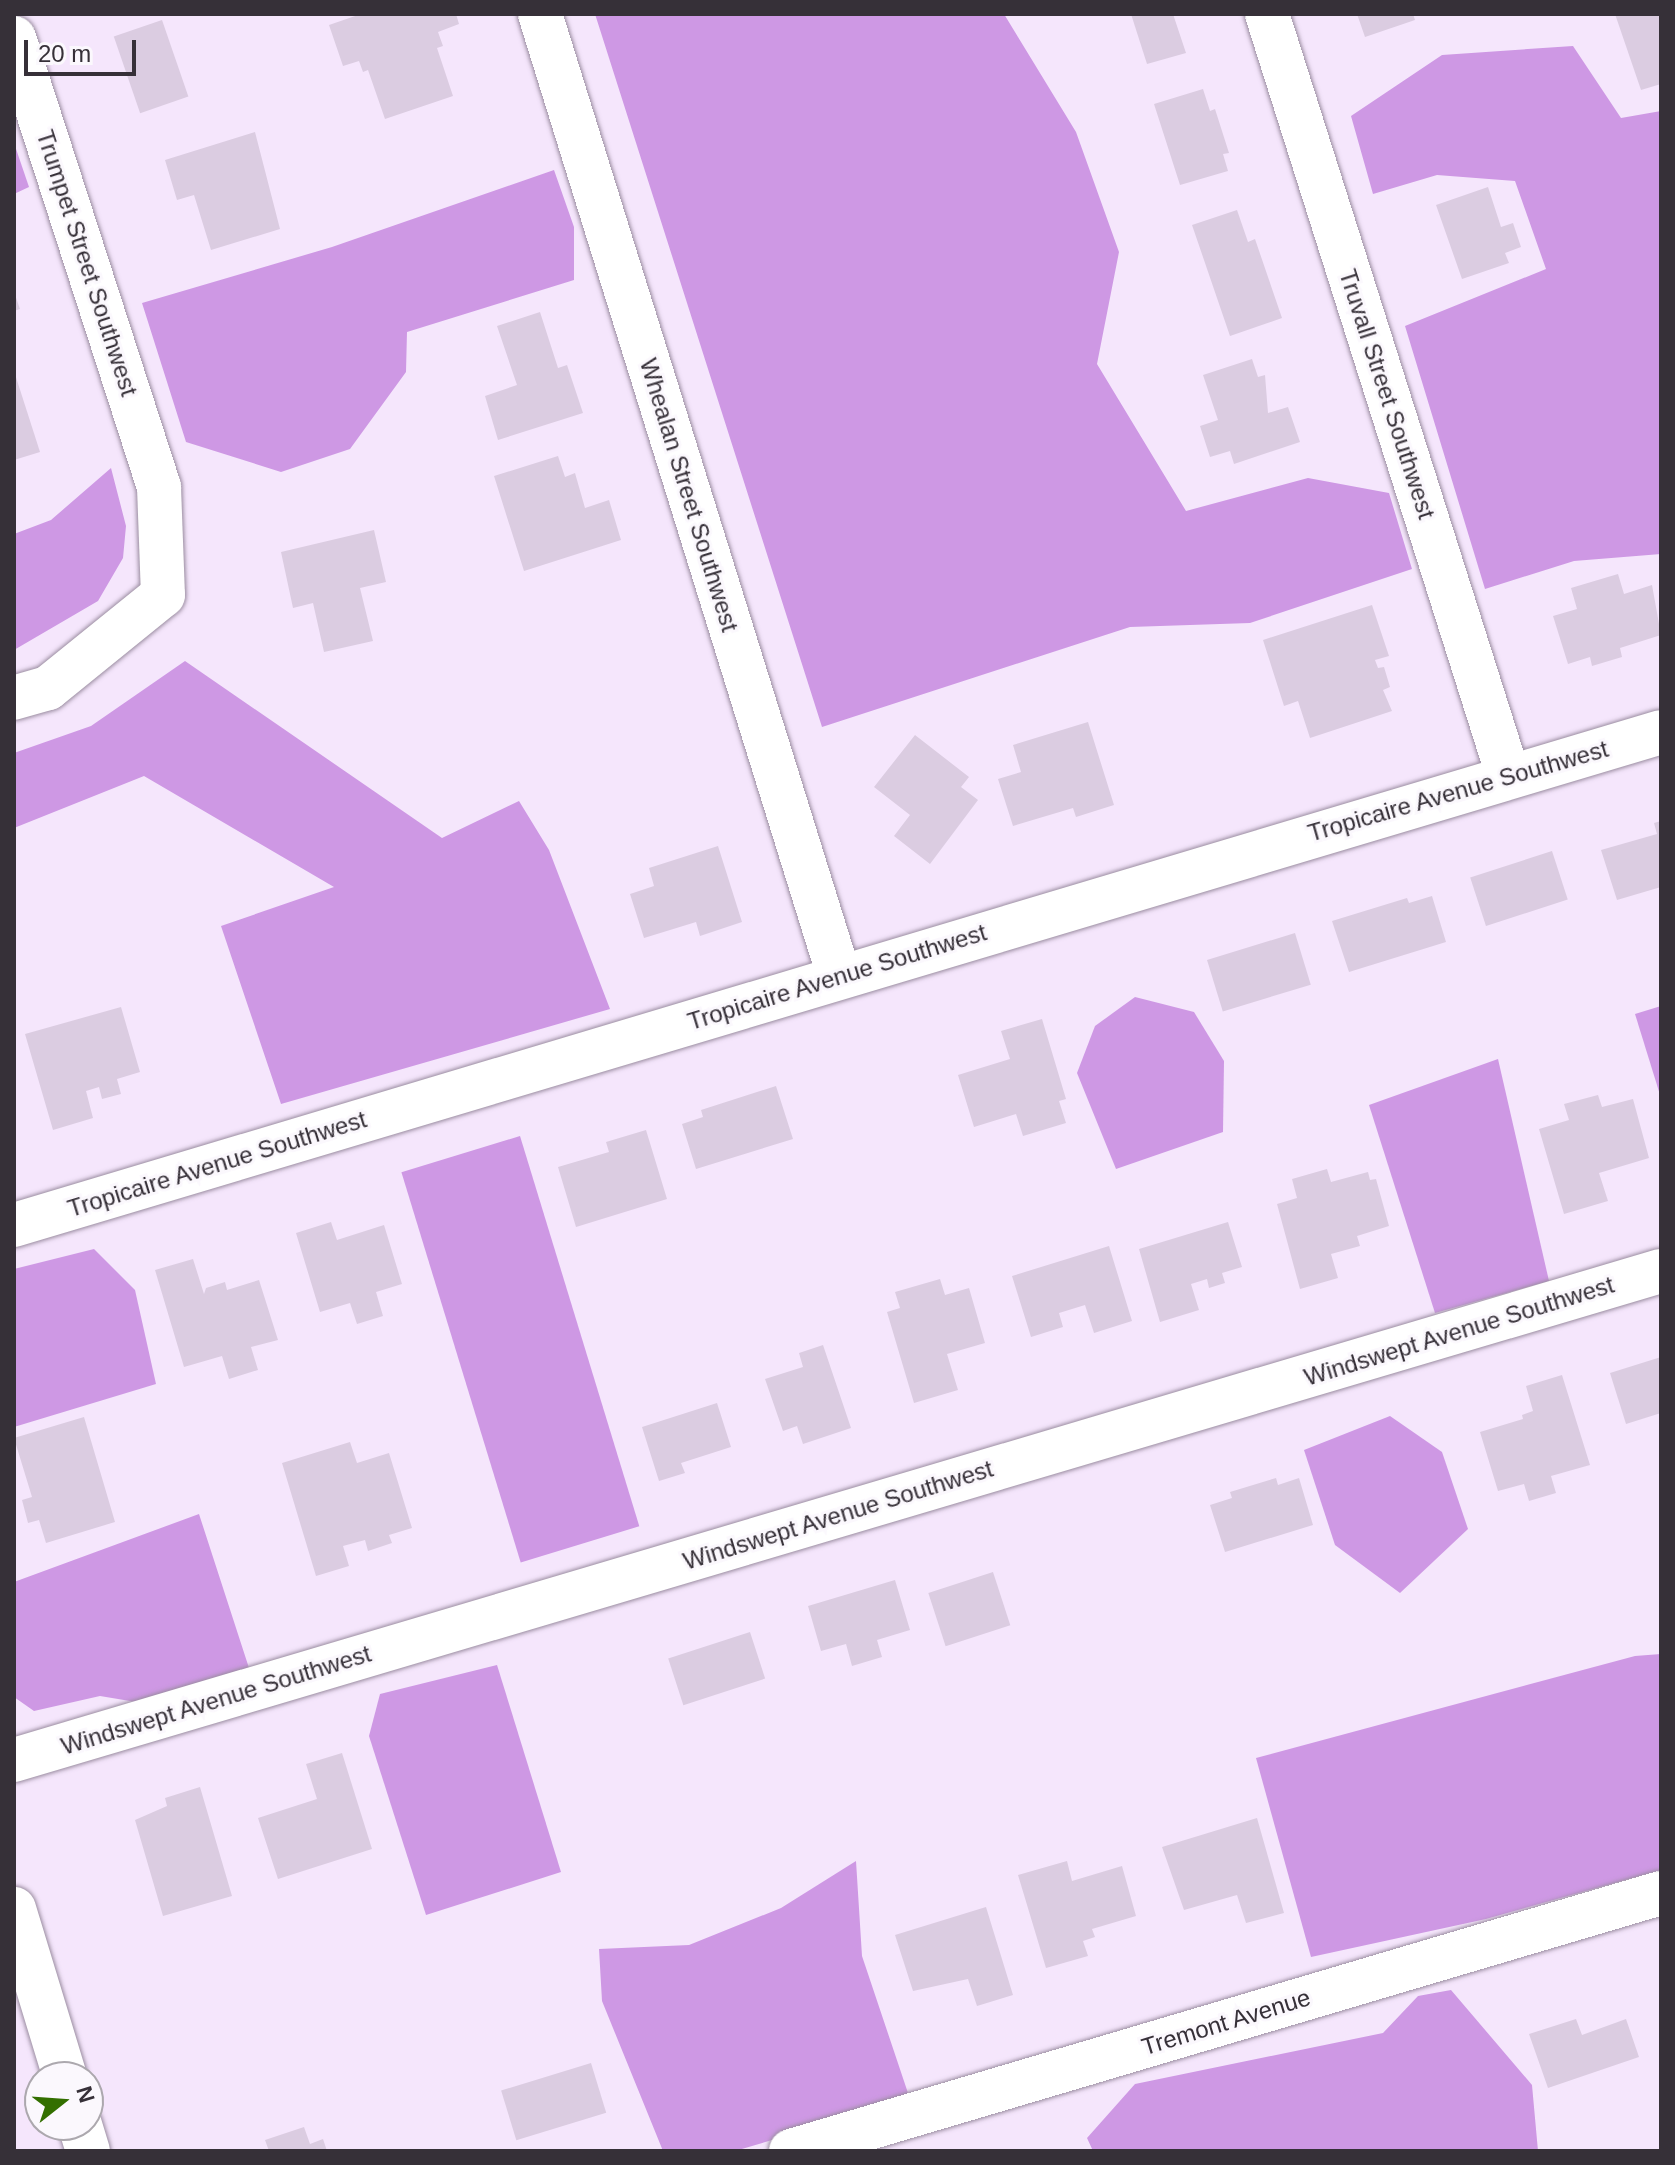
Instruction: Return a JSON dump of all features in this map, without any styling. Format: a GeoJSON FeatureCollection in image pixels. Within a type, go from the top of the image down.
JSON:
{"type":"FeatureCollection","features":[{"type":"Feature","properties":{"kind":"street","name":"Whealan Street Southwest"},"geometry":{"type":"LineString","coordinates":[[540,14],[839,976]]}},
{"type":"Feature","properties":{"kind":"street","name":"Truvall Street Southwest"},"geometry":{"type":"LineString","coordinates":[[1267,14],[1508,775]]}},
{"type":"Feature","properties":{"kind":"street","name":"Trumpet Street Southwest"},"geometry":{"type":"LineString","coordinates":[[14,38],[159,487],[163,595],[48,688],[14,698]]}},
{"type":"Feature","properties":{"kind":"street","name":"Tropicaire Avenue Southwest"},"geometry":{"type":"LineString","coordinates":[[14,1225],[1508,775],[1661,732]]}},
{"type":"Feature","properties":{"kind":"street","name":"Windswept Avenue Southwest"},"geometry":{"type":"LineString","coordinates":[[14,1760],[1661,1271]]}},
{"type":"Feature","properties":{"kind":"street","name":"Tremont Avenue"},"geometry":{"type":"LineString","coordinates":[[791,2151],[1661,1893]]}},
{"type":"Feature","properties":{"kind":"street"},"geometry":{"type":"LineString","coordinates":[[14,1909],[60,2061]]}},
{"type":"Feature","properties":{"kind":"shaded area"},"geometry":{"type":"Polygon","coordinates":[[[595,14],[1004,14],[1076,132],[1119,252],[1097,364],[1186,511],[1308,478],[1389,493],[1412,569],[1250,623],[1130,627],[822,727],[595,14]]]}},
{"type":"Feature","properties":{"kind":"shaded area"},"geometry":{"type":"Polygon","coordinates":[[[1573,46],[1621,118],[1661,111],[1661,554],[1574,561],[1485,589],[1405,326],[1546,269],[1515,181],[1437,175],[1373,194],[1351,116],[1442,55],[1573,46]]]}},
{"type":"Feature","properties":{"kind":"shaded area"},"geometry":{"type":"Polygon","coordinates":[[[14,143],[29,187],[14,194],[14,143]]]}},
{"type":"Feature","properties":{"kind":"shaded area"},"geometry":{"type":"Polygon","coordinates":[[[554,170],[574,227],[574,280],[407,332],[406,372],[350,449],[281,472],[186,442],[142,303],[332,247],[554,170]]]}},
{"type":"Feature","properties":{"kind":"shaded area"},"geometry":{"type":"Polygon","coordinates":[[[111,468],[126,526],[123,558],[98,601],[14,650],[14,534],[51,520],[111,468]]]}},
{"type":"Feature","properties":{"kind":"shaded area"},"geometry":{"type":"Polygon","coordinates":[[[185,661],[442,838],[519,801],[549,850],[610,1009],[281,1104],[221,926],[334,887],[144,776],[14,828],[14,753],[91,726],[185,661]]]}},
{"type":"Feature","properties":{"kind":"shaded area"},"geometry":{"type":"Polygon","coordinates":[[[1135,997],[1194,1012],[1224,1061],[1223,1132],[1116,1169],[1077,1073],[1095,1026],[1135,997]]]}},
{"type":"Feature","properties":{"kind":"shaded area"},"geometry":{"type":"Polygon","coordinates":[[[1661,1006],[1661,1098],[1635,1014],[1661,1006]]]}},
{"type":"Feature","properties":{"kind":"shaded area"},"geometry":{"type":"Polygon","coordinates":[[[1498,1059],[1549,1281],[1435,1313],[1369,1105],[1498,1059]]]}},
{"type":"Feature","properties":{"kind":"shaded area"},"geometry":{"type":"Polygon","coordinates":[[[520,1136],[639,1526],[521,1562],[401,1172],[520,1136]]]}},
{"type":"Feature","properties":{"kind":"shaded area"},"geometry":{"type":"Polygon","coordinates":[[[94,1249],[135,1290],[156,1384],[14,1427],[14,1269],[94,1249]]]}},
{"type":"Feature","properties":{"kind":"shaded area"},"geometry":{"type":"Polygon","coordinates":[[[1390,1416],[1442,1452],[1468,1529],[1400,1593],[1335,1545],[1304,1450],[1390,1416]]]}},
{"type":"Feature","properties":{"kind":"shaded area"},"geometry":{"type":"Polygon","coordinates":[[[199,1514],[249,1668],[142,1703],[100,1696],[34,1711],[14,1697],[14,1582],[199,1514]]]}},
{"type":"Feature","properties":{"kind":"shaded area"},"geometry":{"type":"Polygon","coordinates":[[[1661,1654],[1661,1870],[1486,1919],[1311,1957],[1256,1758],[1635,1656],[1661,1654]]]}},
{"type":"Feature","properties":{"kind":"shaded area"},"geometry":{"type":"Polygon","coordinates":[[[497,1665],[561,1872],[426,1915],[369,1736],[380,1694],[497,1665]]]}},
{"type":"Feature","properties":{"kind":"shaded area"},"geometry":{"type":"Polygon","coordinates":[[[856,1861],[862,1956],[910,2099],[735,2151],[663,2151],[602,2001],[599,1949],[689,1945],[781,1908],[856,1861]]]}},
{"type":"Feature","properties":{"kind":"shaded area"},"geometry":{"type":"Polygon","coordinates":[[[1451,1990],[1532,2085],[1538,2151],[1093,2151],[1087,2138],[1135,2084],[1383,2033],[1418,1996],[1451,1990]]]}},
{"type":"Feature","properties":{"kind":"building"},"geometry":{"type":"Polygon","coordinates":[[[361,14],[456,14],[459,24],[438,32],[443,46],[437,48],[453,96],[385,119],[368,70],[363,72],[359,61],[343,66],[329,25],[361,14]]]}},
{"type":"Feature","properties":{"kind":"building"},"geometry":{"type":"Polygon","coordinates":[[[1131,14],[1173,14],[1186,53],[1147,64],[1131,14]]]}},
{"type":"Feature","properties":{"kind":"building"},"geometry":{"type":"Polygon","coordinates":[[[1357,14],[1413,14],[1415,20],[1365,37],[1357,14]]]}},
{"type":"Feature","properties":{"kind":"building"},"geometry":{"type":"Polygon","coordinates":[[[1615,14],[1661,14],[1661,84],[1641,90],[1615,14]]]}},
{"type":"Feature","properties":{"kind":"building"},"geometry":{"type":"Polygon","coordinates":[[[162,20],[188,97],[140,113],[114,37],[162,20]]]}},
{"type":"Feature","properties":{"kind":"building"},"geometry":{"type":"Polygon","coordinates":[[[1203,89],[1210,111],[1215,109],[1229,153],[1223,154],[1228,171],[1180,185],[1154,104],[1203,89]]]}},
{"type":"Feature","properties":{"kind":"building"},"geometry":{"type":"Polygon","coordinates":[[[255,132],[280,229],[211,250],[194,195],[177,200],[165,160],[255,132]]]}},
{"type":"Feature","properties":{"kind":"building"},"geometry":{"type":"Polygon","coordinates":[[[1488,187],[1501,227],[1513,223],[1521,247],[1505,253],[1509,263],[1462,279],[1436,205],[1488,187]]]}},
{"type":"Feature","properties":{"kind":"building"},"geometry":{"type":"Polygon","coordinates":[[[1237,210],[1248,242],[1255,239],[1282,318],[1230,336],[1192,225],[1237,210]]]}},
{"type":"Feature","properties":{"kind":"building"},"geometry":{"type":"Polygon","coordinates":[[[14,292],[20,309],[14,311],[14,292]]]}},
{"type":"Feature","properties":{"kind":"building"},"geometry":{"type":"Polygon","coordinates":[[[540,312],[558,368],[567,365],[583,413],[498,440],[485,396],[517,385],[497,326],[540,312]]]}},
{"type":"Feature","properties":{"kind":"building"},"geometry":{"type":"Polygon","coordinates":[[[1252,359],[1258,377],[1265,375],[1268,413],[1288,407],[1300,442],[1234,464],[1230,451],[1210,457],[1200,426],[1218,420],[1203,375],[1252,359]]]}},
{"type":"Feature","properties":{"kind":"building"},"geometry":{"type":"Polygon","coordinates":[[[14,371],[40,452],[14,460],[14,371]]]}},
{"type":"Feature","properties":{"kind":"building"},"geometry":{"type":"Polygon","coordinates":[[[558,456],[565,477],[575,473],[585,508],[609,500],[621,540],[524,571],[494,476],[558,456]]]}},
{"type":"Feature","properties":{"kind":"building"},"geometry":{"type":"Polygon","coordinates":[[[374,530],[386,582],[360,588],[373,641],[324,652],[313,603],[293,608],[281,552],[374,530]]]}},
{"type":"Feature","properties":{"kind":"building"},"geometry":{"type":"Polygon","coordinates":[[[1618,574],[1624,594],[1652,585],[1661,635],[1620,648],[1622,657],[1592,666],[1590,657],[1568,664],[1553,616],[1577,609],[1571,588],[1618,574]]]}},
{"type":"Feature","properties":{"kind":"building"},"geometry":{"type":"Polygon","coordinates":[[[1372,605],[1389,656],[1375,660],[1378,668],[1384,667],[1390,687],[1383,690],[1392,711],[1310,738],[1298,701],[1284,706],[1263,640],[1372,605]]]}},
{"type":"Feature","properties":{"kind":"building"},"geometry":{"type":"Polygon","coordinates":[[[1088,722],[1114,805],[1076,817],[1073,808],[1013,826],[998,779],[1021,772],[1013,745],[1088,722]]]}},
{"type":"Feature","properties":{"kind":"building"},"geometry":{"type":"Polygon","coordinates":[[[915,735],[969,777],[961,787],[978,800],[930,864],[894,836],[910,815],[874,787],[915,735]]]}},
{"type":"Feature","properties":{"kind":"building"},"geometry":{"type":"Polygon","coordinates":[[[1661,821],[1661,887],[1617,900],[1601,850],[1657,834],[1654,823],[1661,821]]]}},
{"type":"Feature","properties":{"kind":"building"},"geometry":{"type":"Polygon","coordinates":[[[718,846],[742,922],[700,936],[696,922],[644,938],[630,894],[654,886],[649,868],[718,846]]]}},
{"type":"Feature","properties":{"kind":"building"},"geometry":{"type":"Polygon","coordinates":[[[1552,851],[1568,900],[1486,926],[1470,878],[1552,851]]]}},
{"type":"Feature","properties":{"kind":"building"},"geometry":{"type":"Polygon","coordinates":[[[1432,896],[1446,942],[1349,972],[1332,921],[1407,898],[1409,903],[1432,896]]]}},
{"type":"Feature","properties":{"kind":"building"},"geometry":{"type":"Polygon","coordinates":[[[1295,933],[1311,985],[1223,1012],[1207,960],[1295,933]]]}},
{"type":"Feature","properties":{"kind":"building"},"geometry":{"type":"Polygon","coordinates":[[[121,1007],[140,1072],[117,1079],[121,1094],[102,1099],[99,1087],[86,1091],[93,1118],[53,1130],[25,1034],[121,1007]]]}},
{"type":"Feature","properties":{"kind":"building"},"geometry":{"type":"Polygon","coordinates":[[[1042,1019],[1066,1099],[1059,1101],[1066,1123],[1023,1136],[1016,1114],[974,1127],[958,1075],[1010,1059],[1001,1031],[1042,1019]]]}},
{"type":"Feature","properties":{"kind":"building"},"geometry":{"type":"Polygon","coordinates":[[[776,1086],[793,1139],[696,1169],[682,1124],[703,1117],[701,1110],[776,1086]]]}},
{"type":"Feature","properties":{"kind":"building"},"geometry":{"type":"Polygon","coordinates":[[[1598,1095],[1602,1107],[1633,1099],[1649,1158],[1599,1173],[1608,1201],[1564,1214],[1539,1129],[1569,1120],[1564,1104],[1598,1095]]]}},
{"type":"Feature","properties":{"kind":"building"},"geometry":{"type":"Polygon","coordinates":[[[646,1130],[667,1199],[576,1227],[558,1167],[609,1152],[606,1142],[646,1130]]]}},
{"type":"Feature","properties":{"kind":"building"},"geometry":{"type":"Polygon","coordinates":[[[1327,1169],[1331,1182],[1368,1172],[1370,1180],[1376,1179],[1389,1226],[1357,1236],[1360,1246],[1331,1254],[1338,1278],[1300,1289],[1277,1204],[1297,1198],[1292,1179],[1327,1169]]]}},
{"type":"Feature","properties":{"kind":"building"},"geometry":{"type":"Polygon","coordinates":[[[331,1222],[337,1240],[384,1225],[402,1284],[376,1292],[383,1316],[357,1324],[350,1303],[320,1312],[296,1233],[331,1222]]]}},
{"type":"Feature","properties":{"kind":"building"},"geometry":{"type":"Polygon","coordinates":[[[1228,1222],[1242,1267],[1222,1273],[1225,1283],[1209,1288],[1207,1279],[1191,1284],[1199,1310],[1160,1322],[1139,1249],[1228,1222]]]}},
{"type":"Feature","properties":{"kind":"building"},"geometry":{"type":"Polygon","coordinates":[[[1109,1246],[1132,1321],[1094,1333],[1085,1305],[1059,1313],[1063,1327],[1031,1337],[1012,1276],[1109,1246]]]}},
{"type":"Feature","properties":{"kind":"building"},"geometry":{"type":"Polygon","coordinates":[[[193,1259],[204,1294],[206,1288],[225,1282],[227,1290],[259,1280],[278,1340],[251,1347],[258,1370],[229,1379],[222,1356],[184,1367],[155,1270],[193,1259]]]}},
{"type":"Feature","properties":{"kind":"building"},"geometry":{"type":"Polygon","coordinates":[[[940,1279],[945,1295],[969,1288],[985,1343],[947,1354],[958,1390],[914,1403],[887,1312],[900,1308],[895,1292],[940,1279]]]}},
{"type":"Feature","properties":{"kind":"building"},"geometry":{"type":"Polygon","coordinates":[[[823,1345],[851,1428],[803,1444],[797,1426],[783,1431],[765,1379],[803,1367],[799,1353],[823,1345]]]}},
{"type":"Feature","properties":{"kind":"building"},"geometry":{"type":"Polygon","coordinates":[[[1661,1357],[1661,1413],[1626,1424],[1610,1373],[1661,1357]]]}},
{"type":"Feature","properties":{"kind":"building"},"geometry":{"type":"Polygon","coordinates":[[[1562,1375],[1590,1465],[1551,1476],[1556,1493],[1529,1501],[1524,1484],[1498,1491],[1480,1432],[1523,1419],[1522,1415],[1533,1411],[1526,1386],[1562,1375]]]}},
{"type":"Feature","properties":{"kind":"building"},"geometry":{"type":"Polygon","coordinates":[[[717,1403],[731,1447],[681,1463],[685,1473],[659,1481],[642,1427],[717,1403]]]}},
{"type":"Feature","properties":{"kind":"building"},"geometry":{"type":"Polygon","coordinates":[[[84,1417],[115,1522],[46,1543],[39,1520],[28,1523],[22,1500],[32,1497],[14,1438],[84,1417]]]}},
{"type":"Feature","properties":{"kind":"building"},"geometry":{"type":"Polygon","coordinates":[[[350,1442],[357,1463],[389,1453],[412,1528],[389,1535],[392,1543],[368,1551],[365,1540],[343,1546],[349,1566],[316,1576],[282,1463],[350,1442]]]}},
{"type":"Feature","properties":{"kind":"building"},"geometry":{"type":"Polygon","coordinates":[[[1276,1478],[1278,1485],[1299,1478],[1313,1525],[1225,1552],[1210,1505],[1232,1498],[1230,1492],[1276,1478]]]}},
{"type":"Feature","properties":{"kind":"building"},"geometry":{"type":"Polygon","coordinates":[[[993,1572],[1010,1625],[946,1646],[928,1593],[993,1572]]]}},
{"type":"Feature","properties":{"kind":"building"},"geometry":{"type":"Polygon","coordinates":[[[895,1580],[910,1630],[877,1640],[882,1657],[852,1666],[846,1644],[821,1651],[808,1606],[895,1580]]]}},
{"type":"Feature","properties":{"kind":"building"},"geometry":{"type":"Polygon","coordinates":[[[750,1632],[765,1679],[683,1705],[668,1659],[750,1632]]]}},
{"type":"Feature","properties":{"kind":"building"},"geometry":{"type":"Polygon","coordinates":[[[342,1753],[372,1849],[278,1879],[258,1818],[317,1799],[306,1764],[342,1753]]]}},
{"type":"Feature","properties":{"kind":"building"},"geometry":{"type":"Polygon","coordinates":[[[200,1787],[232,1896],[163,1916],[135,1820],[167,1806],[165,1798],[200,1787]]]}},
{"type":"Feature","properties":{"kind":"building"},"geometry":{"type":"Polygon","coordinates":[[[1257,1818],[1284,1913],[1246,1923],[1237,1895],[1184,1910],[1162,1847],[1257,1818]]]}},
{"type":"Feature","properties":{"kind":"building"},"geometry":{"type":"Polygon","coordinates":[[[1067,1861],[1072,1881],[1122,1866],[1136,1916],[1092,1929],[1095,1937],[1083,1941],[1088,1956],[1046,1968],[1018,1875],[1067,1861]]]}},
{"type":"Feature","properties":{"kind":"building"},"geometry":{"type":"Polygon","coordinates":[[[986,1907],[1013,1995],[977,2006],[968,1979],[913,1991],[895,1935],[986,1907]]]}},
{"type":"Feature","properties":{"kind":"building"},"geometry":{"type":"Polygon","coordinates":[[[1576,2019],[1582,2035],[1626,2019],[1639,2057],[1548,2088],[1529,2034],[1576,2019]]]}},
{"type":"Feature","properties":{"kind":"building"},"geometry":{"type":"Polygon","coordinates":[[[591,2063],[606,2113],[516,2140],[501,2090],[591,2063]]]}},
{"type":"Feature","properties":{"kind":"building"},"geometry":{"type":"Polygon","coordinates":[[[304,2127],[310,2144],[323,2139],[327,2151],[269,2151],[265,2140],[304,2127]]]}}]}
